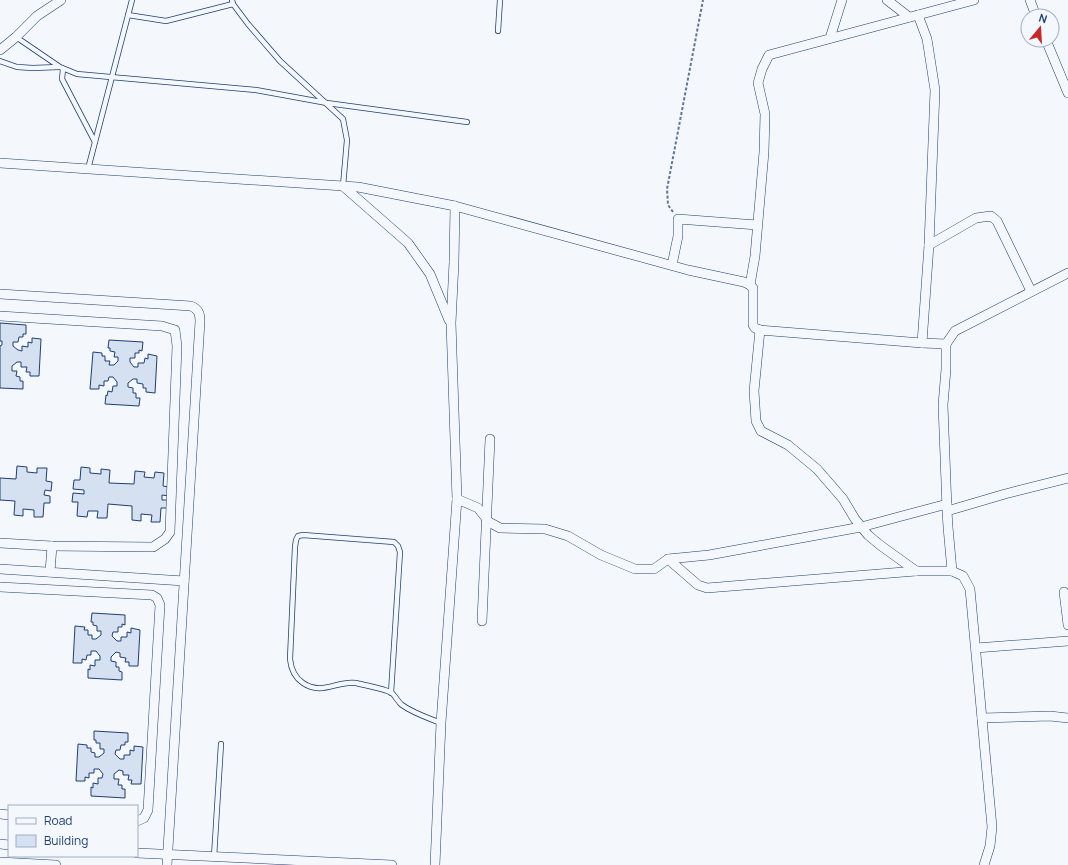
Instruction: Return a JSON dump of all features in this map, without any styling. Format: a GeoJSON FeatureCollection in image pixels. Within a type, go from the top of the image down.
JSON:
{"type":"FeatureCollection","features":[{"type":"Feature","properties":{"kind":"street"},"geometry":{"type":"LineString","coordinates":[[0,50],[16,37],[37,16],[60,0]]}},
{"type":"Feature","properties":{"kind":"street"},"geometry":{"type":"LineString","coordinates":[[830,38],[842,0]]}},
{"type":"Feature","properties":{"kind":"street"},"geometry":{"type":"LineString","coordinates":[[887,0],[913,16],[927,38],[935,90],[929,245],[922,343]]}},
{"type":"Feature","properties":{"kind":"street"},"geometry":{"type":"LineString","coordinates":[[750,285],[755,256],[764,152],[765,114],[758,83],[762,69],[769,55],[974,0]]}},
{"type":"Feature","properties":{"kind":"street"},"geometry":{"type":"LineString","coordinates":[[1049,48],[1068,93]]}},
{"type":"Feature","properties":{"kind":"street"},"geometry":{"type":"LineString","coordinates":[[0,163],[363,188],[455,206],[688,270],[744,282],[753,288],[753,325],[755,328],[760,330],[946,344]]}},
{"type":"Feature","properties":{"kind":"street"},"geometry":{"type":"LineString","coordinates":[[343,186],[408,243],[430,274],[451,323]]}},
{"type":"Feature","properties":{"kind":"street"},"geometry":{"type":"LineString","coordinates":[[435,865],[441,723],[457,499],[451,323],[455,206]]}},
{"type":"Feature","properties":{"kind":"street"},"geometry":{"type":"LineString","coordinates":[[929,245],[976,218],[991,216],[997,221],[1031,291]]}},
{"type":"Feature","properties":{"kind":"street"},"geometry":{"type":"LineString","coordinates":[[672,265],[678,236],[678,219],[757,225]]}},
{"type":"Feature","properties":{"kind":"street"},"geometry":{"type":"LineString","coordinates":[[952,571],[948,527],[943,405],[946,369],[946,344],[955,331],[1068,273]]}},
{"type":"Feature","properties":{"kind":"street"},"geometry":{"type":"LineString","coordinates":[[0,294],[191,306],[200,312],[167,865]]}},
{"type":"Feature","properties":{"kind":"street"},"geometry":{"type":"LineString","coordinates":[[0,316],[162,326],[175,330],[177,346],[170,532],[165,539],[153,547],[52,546],[0,543]]}},
{"type":"Feature","properties":{"kind":"street"},"geometry":{"type":"LineString","coordinates":[[760,330],[754,392],[756,421],[761,431],[788,445],[817,469],[843,499],[868,535],[916,571]]}},
{"type":"Feature","properties":{"kind":"street"},"geometry":{"type":"LineString","coordinates":[[482,621],[490,439]]}},
{"type":"Feature","properties":{"kind":"street"},"geometry":{"type":"LineString","coordinates":[[457,499],[478,508],[489,522],[500,528],[545,529],[568,536],[601,555],[635,569],[654,570],[668,559],[709,555],[861,527],[1068,478]]}},
{"type":"Feature","properties":{"kind":"street"},"geometry":{"type":"LineString","coordinates":[[50,572],[52,546]]}},
{"type":"Feature","properties":{"kind":"street"},"geometry":{"type":"LineString","coordinates":[[668,559],[698,585],[707,588],[916,571],[952,571],[963,576],[970,589],[992,827],[990,846],[984,865]]}},
{"type":"Feature","properties":{"kind":"street"},"geometry":{"type":"LineString","coordinates":[[0,569],[184,581]]}},
{"type":"Feature","properties":{"kind":"street"},"geometry":{"type":"LineString","coordinates":[[0,587],[152,595],[157,598],[160,605],[148,810],[144,818],[138,821]]}},
{"type":"Feature","properties":{"kind":"street"},"geometry":{"type":"LineString","coordinates":[[1064,592],[1068,625]]}},
{"type":"Feature","properties":{"kind":"street"},"geometry":{"type":"LineString","coordinates":[[976,648],[1068,641]]}},
{"type":"Feature","properties":{"kind":"street"},"geometry":{"type":"LineString","coordinates":[[982,718],[1050,716],[1068,718]]}},
{"type":"Feature","properties":{"kind":"street"},"geometry":{"type":"LineString","coordinates":[[138,853],[214,857],[257,862],[392,865]]}},
{"type":"Feature","properties":{"kind":"street"},"geometry":{"type":"LineString","coordinates":[[0,862],[56,865]]}},
{"type":"Feature","properties":{"kind":"lane"},"geometry":{"type":"LineString","coordinates":[[88,169],[132,0]]}},
{"type":"Feature","properties":{"kind":"lane"},"geometry":{"type":"LineString","coordinates":[[498,31],[500,0]]}},
{"type":"Feature","properties":{"kind":"lane"},"geometry":{"type":"LineString","coordinates":[[128,16],[166,21],[232,2],[248,24],[280,61],[327,103],[343,120],[347,140],[343,186]]}},
{"type":"Feature","properties":{"kind":"lane"},"geometry":{"type":"LineString","coordinates":[[16,37],[61,68],[77,74],[256,90],[327,103],[467,122]]}},
{"type":"Feature","properties":{"kind":"lane"},"geometry":{"type":"LineString","coordinates":[[0,61],[17,67],[61,68]]}},
{"type":"Feature","properties":{"kind":"lane"},"geometry":{"type":"LineString","coordinates":[[61,68],[62,79],[95,142]]}},
{"type":"Feature","properties":{"kind":"lane"},"geometry":{"type":"LineString","coordinates":[[391,693],[400,552],[398,546],[394,542],[302,534],[298,536],[295,547],[290,659],[292,670],[296,676],[303,683],[312,687],[323,688],[352,682],[374,687],[391,693],[400,704],[410,710],[441,723]]}},
{"type":"Feature","properties":{"kind":"lane"},"geometry":{"type":"LineString","coordinates":[[214,857],[221,744]]}},
{"type":"Feature","properties":{"kind":"path"},"geometry":{"type":"LineString","coordinates":[[678,219],[668,205],[667,189],[703,0]]}},
{"type":"Feature","properties":{"kind":"building"},"geometry":{"type":"Polygon","coordinates":[[[0,323],[26,325],[26,334],[23,334],[23,337],[19,337],[18,342],[13,342],[13,346],[18,350],[22,351],[22,346],[28,347],[28,342],[32,343],[32,338],[41,339],[39,376],[30,376],[30,372],[26,372],[27,367],[21,367],[21,362],[17,362],[12,366],[12,371],[17,371],[16,376],[20,377],[20,381],[23,381],[23,389],[0,388],[0,346],[2,345],[2,341],[0,341],[0,323]]]}},
{"type":"Feature","properties":{"kind":"building"},"geometry":{"type":"Polygon","coordinates":[[[109,340],[143,342],[142,351],[139,350],[139,353],[135,353],[135,358],[130,358],[130,362],[134,367],[138,367],[138,363],[144,363],[145,358],[148,359],[148,354],[157,356],[155,393],[146,392],[146,388],[143,388],[143,384],[137,383],[137,379],[133,379],[128,383],[128,387],[133,388],[133,393],[136,393],[136,398],[140,398],[139,406],[105,404],[108,391],[112,392],[113,386],[117,386],[117,382],[113,377],[109,377],[108,381],[104,381],[104,386],[99,385],[99,389],[90,389],[93,352],[102,353],[102,356],[105,356],[105,361],[110,361],[109,365],[114,365],[118,361],[118,357],[114,357],[115,352],[110,351],[110,348],[108,348],[109,340]]]}},
{"type":"Feature","properties":{"kind":"building"},"geometry":{"type":"Polygon","coordinates":[[[17,466],[27,467],[27,472],[37,473],[37,468],[47,468],[46,481],[52,482],[51,491],[45,490],[44,495],[50,496],[50,503],[44,503],[43,517],[34,517],[34,510],[23,509],[23,516],[14,515],[15,501],[0,500],[0,478],[16,479],[17,466]]]}},
{"type":"Feature","properties":{"kind":"building"},"geometry":{"type":"Polygon","coordinates":[[[81,467],[90,468],[90,473],[101,474],[101,469],[110,470],[109,483],[134,484],[135,471],[145,472],[144,477],[154,478],[155,472],[164,473],[163,486],[169,487],[169,496],[162,495],[162,500],[168,500],[168,508],[161,508],[160,522],[151,522],[152,515],[141,514],[141,521],[132,520],[132,506],[108,504],[107,518],[97,518],[98,511],[88,511],[87,517],[77,516],[78,502],[72,502],[73,493],[84,494],[84,490],[73,489],[74,480],[80,480],[81,467]]]}},
{"type":"Feature","properties":{"kind":"building"},"geometry":{"type":"Polygon","coordinates":[[[92,613],[125,615],[125,625],[122,624],[122,627],[118,627],[118,632],[113,632],[112,636],[117,641],[121,641],[121,637],[127,637],[127,632],[131,633],[131,628],[140,630],[138,666],[129,666],[129,662],[125,662],[126,658],[120,657],[120,653],[116,652],[111,657],[111,661],[116,662],[116,667],[119,667],[119,671],[122,672],[122,680],[88,678],[88,669],[90,670],[90,665],[95,666],[95,660],[100,660],[100,656],[96,651],[91,651],[91,655],[87,655],[86,660],[82,659],[82,663],[73,663],[75,626],[85,627],[84,630],[88,630],[88,635],[92,635],[92,639],[96,639],[101,635],[101,631],[97,631],[97,626],[93,625],[93,622],[91,622],[92,613]]]}},
{"type":"Feature","properties":{"kind":"building"},"geometry":{"type":"Polygon","coordinates":[[[94,731],[128,733],[128,742],[125,742],[125,745],[121,745],[120,750],[116,750],[115,754],[120,759],[124,759],[124,755],[130,755],[130,750],[134,751],[134,746],[143,747],[141,784],[131,784],[132,780],[128,780],[129,775],[123,775],[123,771],[119,770],[114,774],[114,779],[119,779],[118,785],[122,785],[122,789],[125,789],[125,798],[91,796],[91,787],[93,788],[93,783],[98,784],[98,778],[102,778],[103,774],[99,769],[94,769],[94,773],[89,773],[89,778],[85,777],[85,781],[76,781],[78,744],[87,745],[87,748],[91,748],[91,752],[95,753],[95,757],[99,757],[104,753],[104,749],[100,749],[100,743],[96,743],[96,740],[94,740],[94,731]]]}}]}
